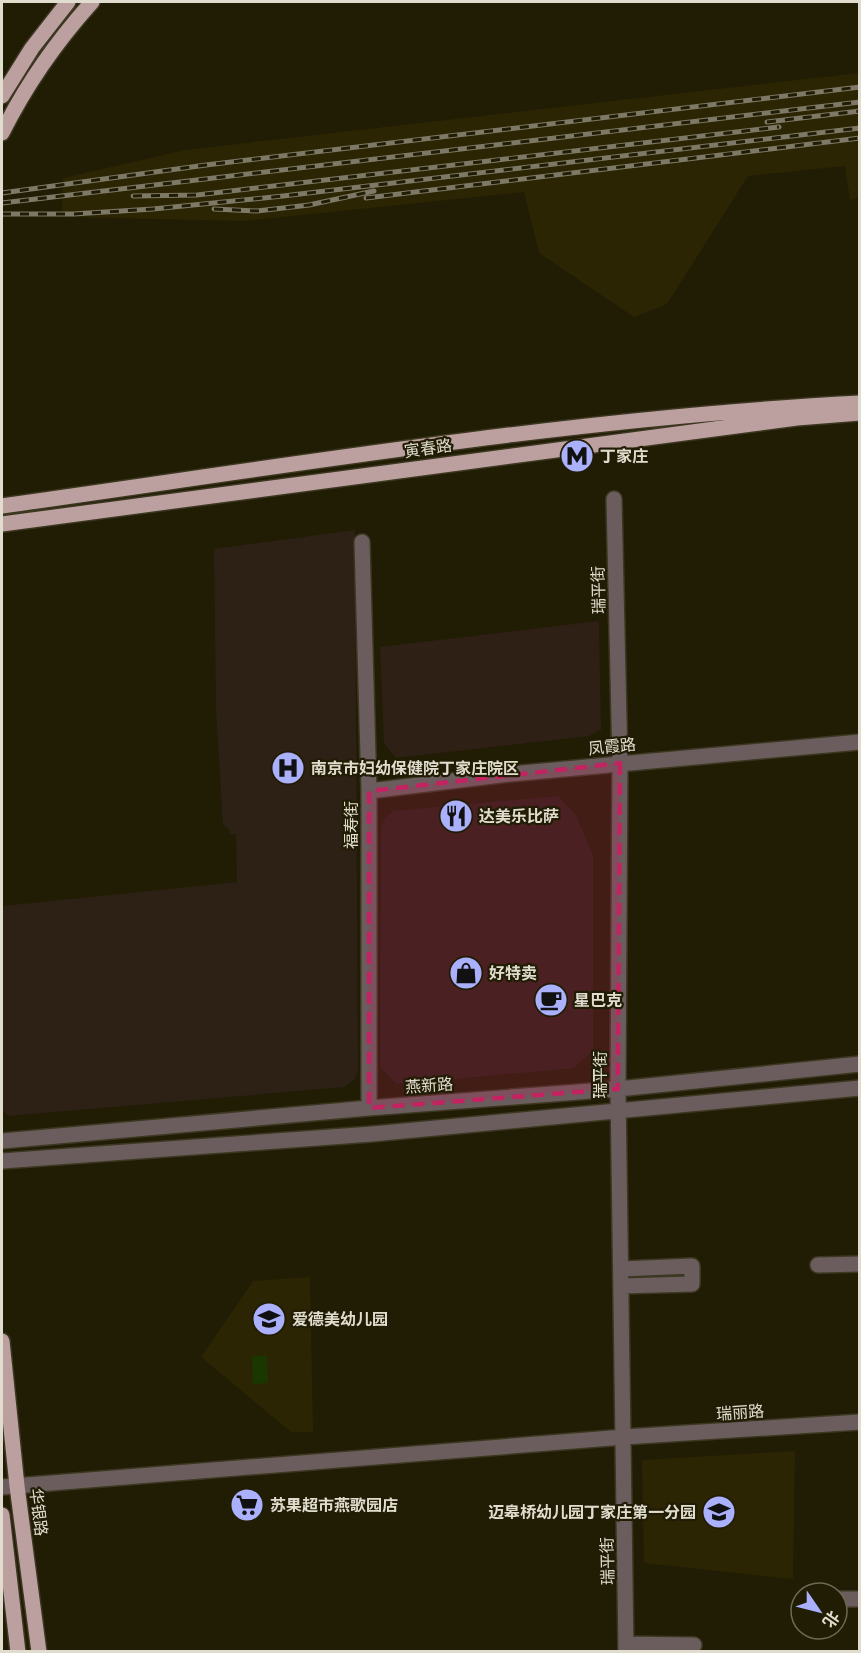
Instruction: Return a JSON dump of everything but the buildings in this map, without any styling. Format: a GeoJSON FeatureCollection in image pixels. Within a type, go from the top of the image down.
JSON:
{"type":"FeatureCollection","features":[{"type":"Feature","properties":{"kind":"main road"},"geometry":{"type":"LineString","coordinates":[[2,96],[32,48],[68,2]]}},
{"type":"Feature","properties":{"kind":"main road"},"geometry":{"type":"LineString","coordinates":[[2,133],[35,74],[63,34],[92,2]]}},
{"type":"Feature","properties":{"kind":"main road","name":"寅春路"},"geometry":{"type":"LineString","coordinates":[[2,506],[427,446],[639,419],[791,406],[860,403]]}},
{"type":"Feature","properties":{"kind":"main road","name":"寅春路"},"geometry":{"type":"LineString","coordinates":[[2,524],[727,427],[860,413]]}},
{"type":"Feature","properties":{"kind":"main road","name":"华银路"},"geometry":{"type":"LineString","coordinates":[[2,1341],[9,1486],[39,1652]]}},
{"type":"Feature","properties":{"kind":"main road"},"geometry":{"type":"LineString","coordinates":[[2,1515],[18,1652]]}},
{"type":"Feature","properties":{"kind":"street","name":"瑞平街"},"geometry":{"type":"LineString","coordinates":[[614,499],[620,763],[618,1112],[626,1648]]}},
{"type":"Feature","properties":{"kind":"street","name":"福寿街"},"geometry":{"type":"LineString","coordinates":[[362,542],[369,791],[369,1108]]}},
{"type":"Feature","properties":{"kind":"street","name":"凤霞路"},"geometry":{"type":"LineString","coordinates":[[369,791],[620,763],[860,742]]}},
{"type":"Feature","properties":{"kind":"street","name":"燕新路"},"geometry":{"type":"LineString","coordinates":[[2,1141],[369,1108],[618,1089],[860,1064]]}},
{"type":"Feature","properties":{"kind":"street"},"geometry":{"type":"LineString","coordinates":[[2,1161],[372,1134],[860,1088]]}},
{"type":"Feature","properties":{"kind":"street"},"geometry":{"type":"LineString","coordinates":[[818,1265],[860,1264]]}},
{"type":"Feature","properties":{"kind":"street"},"geometry":{"type":"LineString","coordinates":[[621,1269],[692,1266],[692,1284],[621,1286]]}},
{"type":"Feature","properties":{"kind":"street","name":"瑞丽路"},"geometry":{"type":"LineString","coordinates":[[9,1486],[624,1437],[860,1422]]}},
{"type":"Feature","properties":{"kind":"street"},"geometry":{"type":"LineString","coordinates":[[626,1648],[694,1645]]}},
{"type":"Feature","properties":{"kind":"highlighted area"},"geometry":{"type":"Polygon","coordinates":[[[620,763],[618,1089],[369,1108],[369,791],[620,763]]]}},
{"type":"Feature","properties":{"kind":"shaded area"},"geometry":{"type":"Polygon","coordinates":[[[859,73],[859,198],[850,200],[845,166],[748,176],[667,304],[634,317],[539,253],[524,192],[245,221],[62,217],[63,178],[185,150],[859,73]]]}},
{"type":"Feature","properties":{"kind":"shaded area","name":"南京市妇幼保健院丁家庄院区"},"geometry":{"type":"Polygon","coordinates":[[[355,530],[358,1071],[354,1080],[345,1087],[8,1116],[2,1110],[2,906],[237,882],[236,834],[230,834],[229,829],[223,825],[216,711],[214,549],[355,530]]]}},
{"type":"Feature","properties":{"kind":"shaded area"},"geometry":{"type":"Polygon","coordinates":[[[599,621],[601,730],[589,736],[396,758],[384,743],[380,647],[599,621]]]}},
{"type":"Feature","properties":{"kind":"shaded area"},"geometry":{"type":"Polygon","coordinates":[[[558,796],[576,815],[593,855],[593,1051],[573,1068],[397,1084],[380,1067],[381,827],[385,818],[393,811],[558,796]]]}},
{"type":"Feature","properties":{"kind":"shaded area","name":"爱德美幼儿园"},"geometry":{"type":"Polygon","coordinates":[[[310,1277],[313,1432],[291,1432],[201,1357],[253,1281],[310,1277]]]}},
{"type":"Feature","properties":{"kind":"shaded area","name":"迈皋桥幼儿园丁家庄第一分园"},"geometry":{"type":"Polygon","coordinates":[[[795,1451],[793,1579],[644,1563],[642,1460],[795,1451]]]}},
{"type":"Feature","properties":{"kind":"green space"},"geometry":{"type":"Polygon","coordinates":[[[252,1356],[267,1356],[268,1383],[253,1384],[252,1356]]]}},
{"type":"Feature","properties":{"kind":"railway"},"geometry":{"type":"LineString","coordinates":[[2,193],[206,165],[860,87]]}},
{"type":"Feature","properties":{"kind":"railway"},"geometry":{"type":"LineString","coordinates":[[2,203],[860,102]]}},
{"type":"Feature","properties":{"kind":"railway"},"geometry":{"type":"LineString","coordinates":[[767,122],[860,111]]}},
{"type":"Feature","properties":{"kind":"railway"},"geometry":{"type":"LineString","coordinates":[[133,196],[197,195],[779,127]]}},
{"type":"Feature","properties":{"kind":"railway"},"geometry":{"type":"LineString","coordinates":[[2,214],[73,214],[153,209],[283,196],[860,128]]}},
{"type":"Feature","properties":{"kind":"railway"},"geometry":{"type":"LineString","coordinates":[[366,198],[860,138]]}},
{"type":"Feature","properties":{"kind":"railway"},"geometry":{"type":"LineString","coordinates":[[214,209],[257,211],[309,205],[374,191]]}},
{"type":"Feature","properties":{"kind":"place","name":"丁家庄"},"geometry":{"type":"Point","coordinates":[577,456]}},
{"type":"Feature","properties":{"kind":"place","name":"南京市妇幼保健院丁家庄院区"},"geometry":{"type":"Point","coordinates":[288,768]}},
{"type":"Feature","properties":{"kind":"place","name":"达美乐比萨"},"geometry":{"type":"Point","coordinates":[456,816]}},
{"type":"Feature","properties":{"kind":"place","name":"好特卖"},"geometry":{"type":"Point","coordinates":[466,973]}},
{"type":"Feature","properties":{"kind":"place","name":"星巴克"},"geometry":{"type":"Point","coordinates":[551,1000]}},
{"type":"Feature","properties":{"kind":"place","name":"爱德美幼儿园"},"geometry":{"type":"Point","coordinates":[269,1319]}},
{"type":"Feature","properties":{"kind":"place","name":"苏果超市燕歌园店"},"geometry":{"type":"Point","coordinates":[247,1505]}},
{"type":"Feature","properties":{"kind":"place","name":"迈皋桥幼儿园丁家庄第一分园"},"geometry":{"type":"Point","coordinates":[719,1512]}}]}
